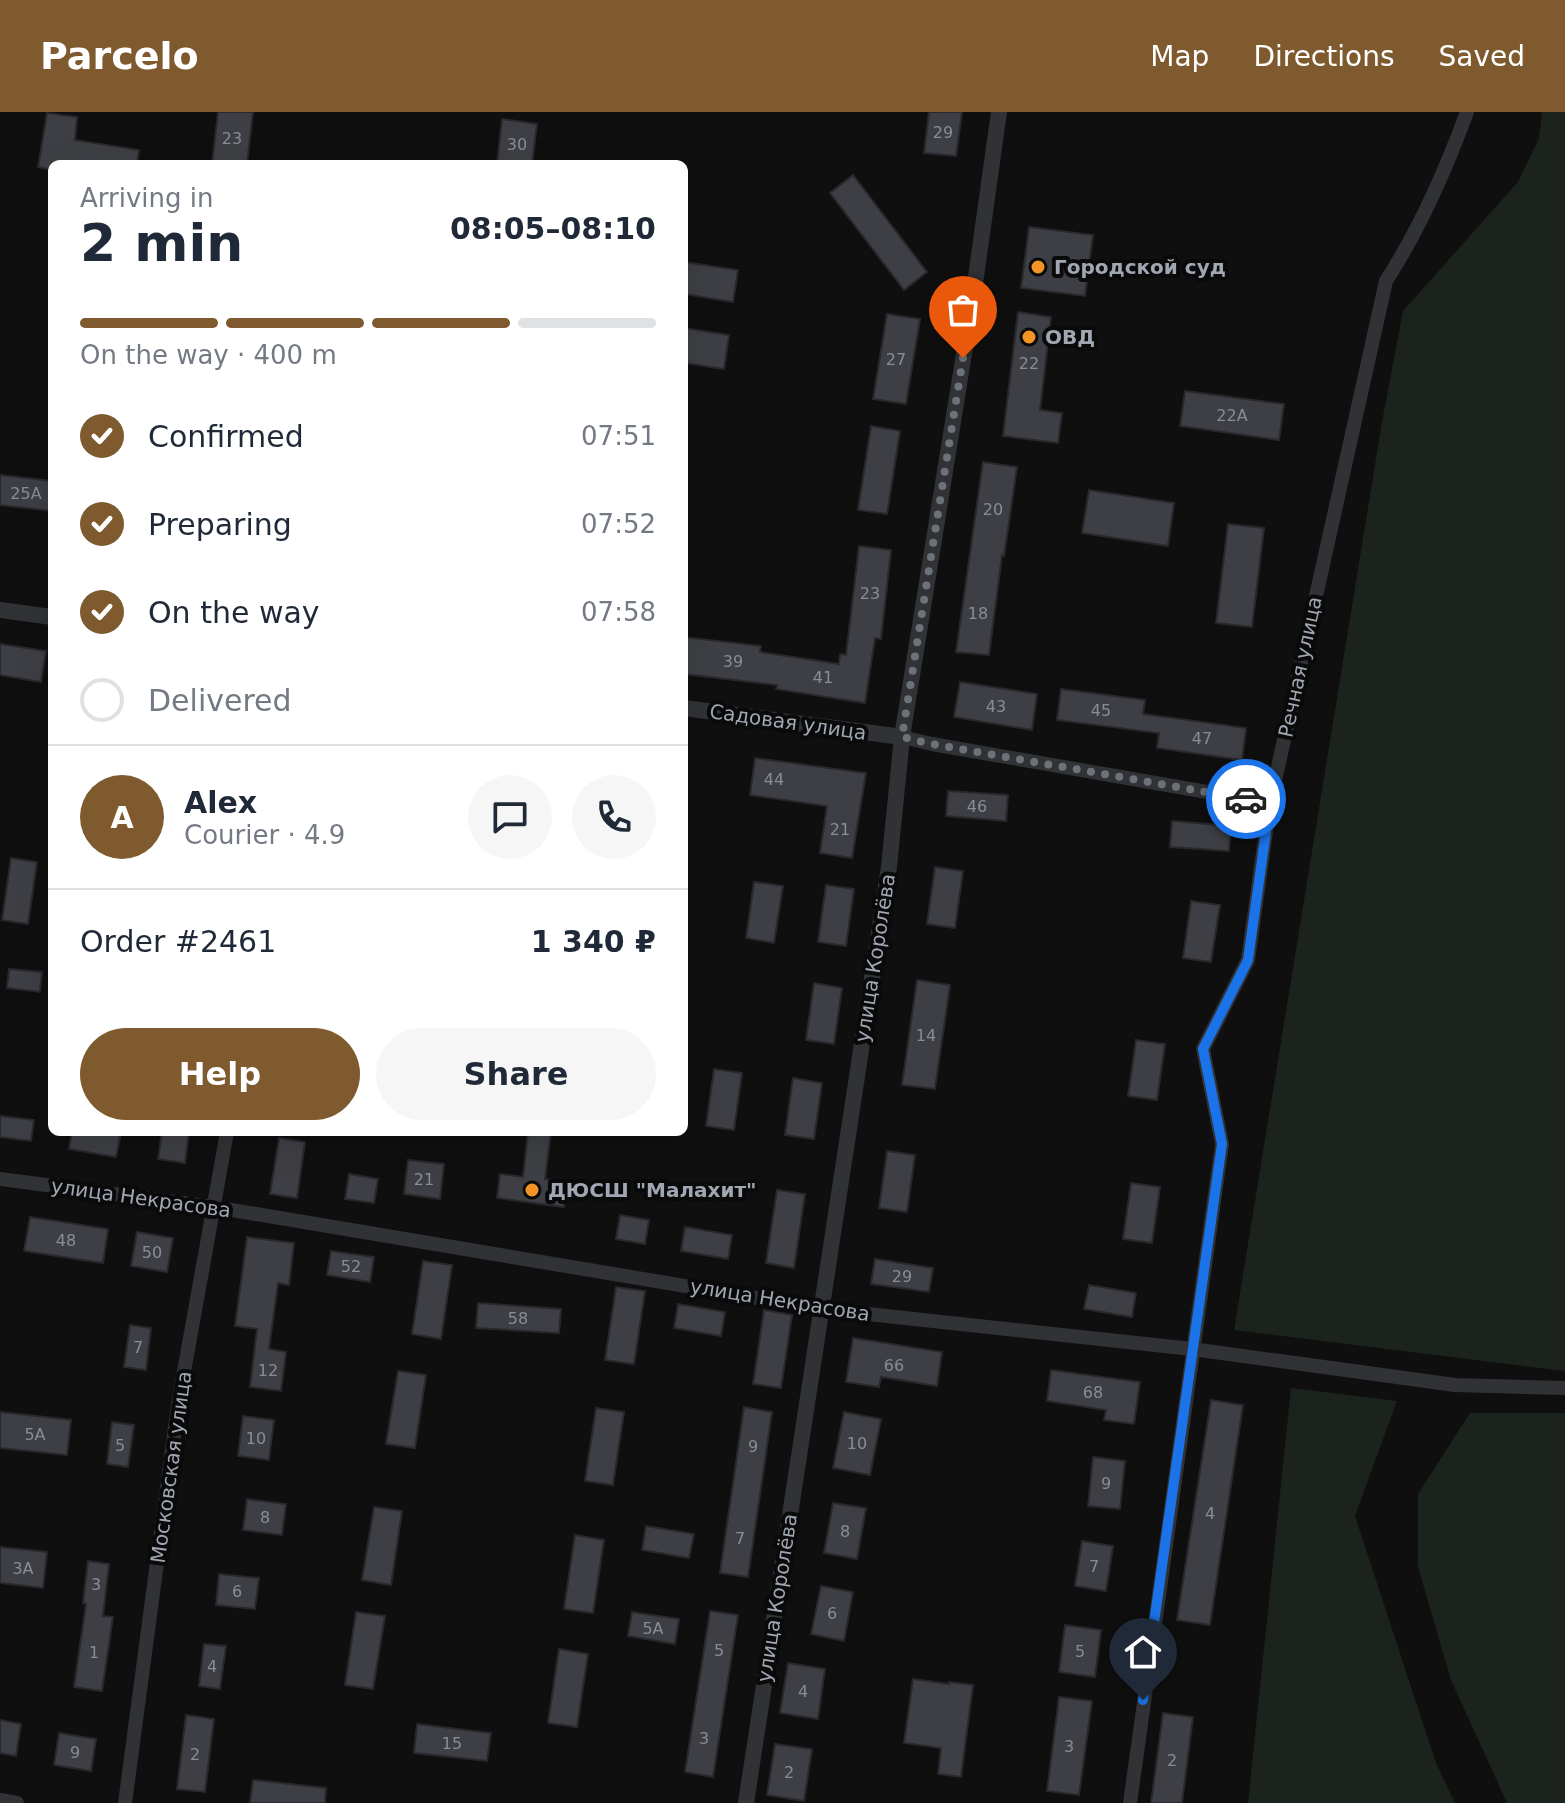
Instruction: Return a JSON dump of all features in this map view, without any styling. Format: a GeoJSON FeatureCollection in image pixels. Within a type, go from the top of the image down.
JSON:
{"type":"FeatureCollection","features":[{"type":"Feature","properties":{"kind":"street","name":"улица Королёва"},"geometry":{"type":"LineString","coordinates":[[746,1803],[889,867],[902,737],[973,298],[999,112]]}},
{"type":"Feature","properties":{"kind":"street","name":"Речная улица"},"geometry":{"type":"LineString","coordinates":[[1130,1803],[1222,1144],[1203,1049],[1248,960],[1270,803],[1386,281],[1405,251],[1457,141],[1467,112]]}},
{"type":"Feature","properties":{"kind":"street"},"geometry":{"type":"LineString","coordinates":[[0,610],[48,616]]}},
{"type":"Feature","properties":{"kind":"street","name":"Садовая улица"},"geometry":{"type":"LineString","coordinates":[[688,709],[902,737],[1270,803]]}},
{"type":"Feature","properties":{"kind":"street","name":"Московская улица"},"geometry":{"type":"LineString","coordinates":[[125,1803],[178,1405],[226,1136]]}},
{"type":"Feature","properties":{"kind":"street","name":"улица Некрасова"},"geometry":{"type":"LineString","coordinates":[[0,1179],[214,1207],[822,1309],[1192,1349],[1455,1385],[1565,1388]]}},
{"type":"Feature","properties":{"kind":"street"},"geometry":{"type":"LineString","coordinates":[[0,1800],[17,1803]]}},
{"type":"Feature","properties":{"kind":"shaded area"},"geometry":{"type":"Polygon","coordinates":[[[1542,112],[1565,112],[1565,1371],[1234,1330],[1382,422],[1403,311],[1518,182],[1539,138],[1542,112]]]}},
{"type":"Feature","properties":{"kind":"shaded area"},"geometry":{"type":"Polygon","coordinates":[[[1291,1388],[1397,1401],[1355,1516],[1436,1763],[1455,1803],[1248,1803],[1291,1388]]]}},
{"type":"Feature","properties":{"kind":"shaded area"},"geometry":{"type":"Polygon","coordinates":[[[1470,1413],[1565,1413],[1565,1803],[1507,1803],[1451,1680],[1418,1567],[1418,1494],[1470,1413]]]}},
{"type":"Feature","properties":{"kind":"building"},"geometry":{"type":"Polygon","coordinates":[[[218,112],[253,112],[247,160],[212,160],[218,112]]]}},
{"type":"Feature","properties":{"kind":"building"},"geometry":{"type":"Polygon","coordinates":[[[929,112],[962,112],[956,156],[924,153],[929,112]]]}},
{"type":"Feature","properties":{"kind":"building"},"geometry":{"type":"Polygon","coordinates":[[[47,113],[77,117],[75,140],[139,150],[138,160],[48,160],[48,169],[38,167],[47,113]]]}},
{"type":"Feature","properties":{"kind":"building"},"geometry":{"type":"Polygon","coordinates":[[[502,119],[537,124],[532,160],[497,160],[502,119]]]}},
{"type":"Feature","properties":{"kind":"building"},"geometry":{"type":"Polygon","coordinates":[[[853,175],[927,272],[904,290],[830,193],[853,175]]]}},
{"type":"Feature","properties":{"kind":"building"},"geometry":{"type":"Polygon","coordinates":[[[1029,227],[1093,235],[1085,296],[1021,288],[1029,227]]]}},
{"type":"Feature","properties":{"kind":"building"},"geometry":{"type":"Polygon","coordinates":[[[688,263],[738,270],[733,302],[688,295],[688,263]]]}},
{"type":"Feature","properties":{"kind":"building"},"geometry":{"type":"Polygon","coordinates":[[[1018,312],[1051,317],[1040,410],[1062,413],[1058,443],[1003,436],[1018,312]]]}},
{"type":"Feature","properties":{"kind":"building"},"geometry":{"type":"Polygon","coordinates":[[[887,314],[920,319],[906,404],[873,399],[887,314]]]}},
{"type":"Feature","properties":{"kind":"building"},"geometry":{"type":"Polygon","coordinates":[[[688,329],[729,335],[724,369],[688,364],[688,329]]]}},
{"type":"Feature","properties":{"kind":"building"},"geometry":{"type":"Polygon","coordinates":[[[1185,391],[1284,404],[1279,440],[1180,426],[1185,391]]]}},
{"type":"Feature","properties":{"kind":"building"},"geometry":{"type":"Polygon","coordinates":[[[871,426],[900,431],[887,514],[858,510],[871,426]]]}},
{"type":"Feature","properties":{"kind":"building"},"geometry":{"type":"Polygon","coordinates":[[[983,462],[1017,467],[989,655],[956,652],[983,462]]]}},
{"type":"Feature","properties":{"kind":"building"},"geometry":{"type":"Polygon","coordinates":[[[0,475],[48,481],[48,511],[0,505],[0,475]]]}},
{"type":"Feature","properties":{"kind":"building"},"geometry":{"type":"Polygon","coordinates":[[[1089,490],[1174,503],[1168,546],[1082,533],[1089,490]]]}},
{"type":"Feature","properties":{"kind":"building"},"geometry":{"type":"Polygon","coordinates":[[[1228,524],[1264,528],[1252,627],[1216,623],[1228,524]]]}},
{"type":"Feature","properties":{"kind":"building"},"geometry":{"type":"Polygon","coordinates":[[[859,546],[891,550],[881,639],[875,638],[865,703],[776,689],[777,685],[688,674],[688,637],[761,646],[760,652],[839,664],[840,654],[846,655],[859,546]]]}},
{"type":"Feature","properties":{"kind":"building"},"geometry":{"type":"Polygon","coordinates":[[[0,644],[46,651],[41,682],[0,675],[0,644]]]}},
{"type":"Feature","properties":{"kind":"building"},"geometry":{"type":"Polygon","coordinates":[[[960,682],[1037,694],[1032,730],[954,717],[960,682]]]}},
{"type":"Feature","properties":{"kind":"building"},"geometry":{"type":"Polygon","coordinates":[[[1061,689],[1145,700],[1143,714],[1246,728],[1242,760],[1157,748],[1159,733],[1057,720],[1061,689]]]}},
{"type":"Feature","properties":{"kind":"building"},"geometry":{"type":"Polygon","coordinates":[[[755,758],[866,773],[852,858],[820,853],[827,806],[750,795],[755,758]]]}},
{"type":"Feature","properties":{"kind":"building"},"geometry":{"type":"Polygon","coordinates":[[[948,791],[1008,795],[1006,821],[946,816],[948,791]]]}},
{"type":"Feature","properties":{"kind":"building"},"geometry":{"type":"Polygon","coordinates":[[[1172,821],[1231,826],[1229,851],[1170,847],[1172,821]]]}},
{"type":"Feature","properties":{"kind":"building"},"geometry":{"type":"Polygon","coordinates":[[[11,858],[37,862],[28,924],[2,920],[11,858]]]}},
{"type":"Feature","properties":{"kind":"building"},"geometry":{"type":"Polygon","coordinates":[[[935,867],[963,871],[955,928],[927,924],[935,867]]]}},
{"type":"Feature","properties":{"kind":"building"},"geometry":{"type":"Polygon","coordinates":[[[754,882],[783,886],[774,943],[746,938],[754,882]]]}},
{"type":"Feature","properties":{"kind":"building"},"geometry":{"type":"Polygon","coordinates":[[[826,885],[854,889],[846,946],[818,942],[826,885]]]}},
{"type":"Feature","properties":{"kind":"building"},"geometry":{"type":"Polygon","coordinates":[[[1191,901],[1220,905],[1211,962],[1183,958],[1191,901]]]}},
{"type":"Feature","properties":{"kind":"building"},"geometry":{"type":"Polygon","coordinates":[[[9,969],[42,972],[40,992],[7,988],[9,969]]]}},
{"type":"Feature","properties":{"kind":"building"},"geometry":{"type":"Polygon","coordinates":[[[917,980],[950,985],[935,1089],[902,1085],[917,980]]]}},
{"type":"Feature","properties":{"kind":"building"},"geometry":{"type":"Polygon","coordinates":[[[814,983],[842,988],[834,1044],[806,1040],[814,983]]]}},
{"type":"Feature","properties":{"kind":"building"},"geometry":{"type":"Polygon","coordinates":[[[1136,1040],[1165,1044],[1157,1100],[1128,1096],[1136,1040]]]}},
{"type":"Feature","properties":{"kind":"building"},"geometry":{"type":"Polygon","coordinates":[[[714,1069],[742,1073],[734,1130],[706,1126],[714,1069]]]}},
{"type":"Feature","properties":{"kind":"building"},"geometry":{"type":"Polygon","coordinates":[[[793,1078],[822,1083],[814,1139],[785,1135],[793,1078]]]}},
{"type":"Feature","properties":{"kind":"building"},"geometry":{"type":"Polygon","coordinates":[[[0,1116],[34,1120],[31,1141],[0,1137],[0,1116]]]}},
{"type":"Feature","properties":{"kind":"building"},"geometry":{"type":"Polygon","coordinates":[[[71,1136],[120,1136],[116,1157],[69,1149],[71,1136]]]}},
{"type":"Feature","properties":{"kind":"building"},"geometry":{"type":"Polygon","coordinates":[[[161,1136],[188,1136],[185,1163],[158,1159],[161,1136]]]}},
{"type":"Feature","properties":{"kind":"building"},"geometry":{"type":"Polygon","coordinates":[[[528,1136],[550,1136],[545,1179],[567,1182],[564,1207],[497,1198],[500,1174],[523,1177],[528,1136]]]}},
{"type":"Feature","properties":{"kind":"building"},"geometry":{"type":"Polygon","coordinates":[[[279,1138],[305,1142],[297,1198],[270,1194],[279,1138]]]}},
{"type":"Feature","properties":{"kind":"building"},"geometry":{"type":"Polygon","coordinates":[[[887,1151],[915,1155],[907,1212],[879,1208],[887,1151]]]}},
{"type":"Feature","properties":{"kind":"building"},"geometry":{"type":"Polygon","coordinates":[[[408,1160],[444,1164],[440,1199],[404,1194],[408,1160]]]}},
{"type":"Feature","properties":{"kind":"building"},"geometry":{"type":"Polygon","coordinates":[[[349,1174],[378,1179],[374,1203],[345,1199],[349,1174]]]}},
{"type":"Feature","properties":{"kind":"building"},"geometry":{"type":"Polygon","coordinates":[[[1131,1183],[1160,1187],[1152,1243],[1123,1239],[1131,1183]]]}},
{"type":"Feature","properties":{"kind":"building"},"geometry":{"type":"Polygon","coordinates":[[[777,1190],[805,1194],[794,1268],[766,1263],[777,1190]]]}},
{"type":"Feature","properties":{"kind":"building"},"geometry":{"type":"Polygon","coordinates":[[[620,1215],[649,1220],[645,1244],[616,1239],[620,1215]]]}},
{"type":"Feature","properties":{"kind":"building"},"geometry":{"type":"Polygon","coordinates":[[[30,1217],[108,1229],[103,1263],[24,1251],[30,1217]]]}},
{"type":"Feature","properties":{"kind":"building"},"geometry":{"type":"Polygon","coordinates":[[[685,1227],[732,1235],[728,1259],[681,1251],[685,1227]]]}},
{"type":"Feature","properties":{"kind":"building"},"geometry":{"type":"Polygon","coordinates":[[[137,1232],[173,1238],[167,1272],[131,1266],[137,1232]]]}},
{"type":"Feature","properties":{"kind":"building"},"geometry":{"type":"Polygon","coordinates":[[[247,1237],[294,1243],[289,1285],[278,1283],[269,1349],[286,1352],[281,1391],[250,1387],[257,1329],[235,1326],[247,1237]]]}},
{"type":"Feature","properties":{"kind":"building"},"geometry":{"type":"Polygon","coordinates":[[[331,1251],[374,1257],[370,1282],[327,1275],[331,1251]]]}},
{"type":"Feature","properties":{"kind":"building"},"geometry":{"type":"Polygon","coordinates":[[[875,1259],[933,1268],[929,1292],[871,1284],[875,1259]]]}},
{"type":"Feature","properties":{"kind":"building"},"geometry":{"type":"Polygon","coordinates":[[[423,1261],[452,1265],[441,1339],[412,1334],[423,1261]]]}},
{"type":"Feature","properties":{"kind":"building"},"geometry":{"type":"Polygon","coordinates":[[[1089,1285],[1136,1293],[1132,1317],[1084,1309],[1089,1285]]]}},
{"type":"Feature","properties":{"kind":"building"},"geometry":{"type":"Polygon","coordinates":[[[616,1287],[645,1291],[634,1364],[605,1360],[616,1287]]]}},
{"type":"Feature","properties":{"kind":"building"},"geometry":{"type":"Polygon","coordinates":[[[478,1303],[561,1309],[559,1333],[476,1328],[478,1303]]]}},
{"type":"Feature","properties":{"kind":"building"},"geometry":{"type":"Polygon","coordinates":[[[678,1304],[725,1312],[721,1336],[674,1328],[678,1304]]]}},
{"type":"Feature","properties":{"kind":"building"},"geometry":{"type":"Polygon","coordinates":[[[764,1310],[792,1315],[781,1388],[753,1384],[764,1310]]]}},
{"type":"Feature","properties":{"kind":"building"},"geometry":{"type":"Polygon","coordinates":[[[130,1325],[151,1328],[146,1370],[124,1367],[130,1325]]]}},
{"type":"Feature","properties":{"kind":"building"},"geometry":{"type":"Polygon","coordinates":[[[853,1338],[942,1352],[937,1386],[881,1377],[879,1387],[846,1382],[853,1338]]]}},
{"type":"Feature","properties":{"kind":"building"},"geometry":{"type":"Polygon","coordinates":[[[1051,1370],[1140,1382],[1134,1424],[1104,1420],[1106,1410],[1047,1401],[1051,1370]]]}},
{"type":"Feature","properties":{"kind":"building"},"geometry":{"type":"Polygon","coordinates":[[[398,1371],[426,1375],[415,1448],[386,1444],[398,1371]]]}},
{"type":"Feature","properties":{"kind":"building"},"geometry":{"type":"Polygon","coordinates":[[[1211,1400],[1243,1405],[1210,1625],[1177,1620],[1211,1400]]]}},
{"type":"Feature","properties":{"kind":"building"},"geometry":{"type":"Polygon","coordinates":[[[744,1407],[772,1412],[748,1577],[720,1573],[744,1407]]]}},
{"type":"Feature","properties":{"kind":"building"},"geometry":{"type":"Polygon","coordinates":[[[596,1408],[624,1412],[613,1485],[585,1481],[596,1408]]]}},
{"type":"Feature","properties":{"kind":"building"},"geometry":{"type":"Polygon","coordinates":[[[0,1412],[71,1420],[67,1455],[0,1448],[0,1412]]]}},
{"type":"Feature","properties":{"kind":"building"},"geometry":{"type":"Polygon","coordinates":[[[844,1412],[881,1419],[870,1475],[833,1468],[844,1412]]]}},
{"type":"Feature","properties":{"kind":"building"},"geometry":{"type":"Polygon","coordinates":[[[243,1416],[274,1420],[269,1460],[238,1456],[243,1416]]]}},
{"type":"Feature","properties":{"kind":"building"},"geometry":{"type":"Polygon","coordinates":[[[112,1422],[134,1425],[128,1467],[107,1464],[112,1422]]]}},
{"type":"Feature","properties":{"kind":"building"},"geometry":{"type":"Polygon","coordinates":[[[1093,1457],[1125,1461],[1120,1509],[1088,1506],[1093,1457]]]}},
{"type":"Feature","properties":{"kind":"building"},"geometry":{"type":"Polygon","coordinates":[[[247,1499],[286,1504],[282,1535],[243,1530],[247,1499]]]}},
{"type":"Feature","properties":{"kind":"building"},"geometry":{"type":"Polygon","coordinates":[[[833,1503],[866,1508],[857,1559],[824,1553],[833,1503]]]}},
{"type":"Feature","properties":{"kind":"building"},"geometry":{"type":"Polygon","coordinates":[[[374,1507],[402,1511],[391,1585],[362,1580],[374,1507]]]}},
{"type":"Feature","properties":{"kind":"building"},"geometry":{"type":"Polygon","coordinates":[[[646,1526],[694,1534],[689,1558],[642,1550],[646,1526]]]}},
{"type":"Feature","properties":{"kind":"building"},"geometry":{"type":"Polygon","coordinates":[[[575,1535],[604,1540],[593,1613],[564,1609],[575,1535]]]}},
{"type":"Feature","properties":{"kind":"building"},"geometry":{"type":"Polygon","coordinates":[[[1082,1541],[1113,1546],[1106,1591],[1075,1586],[1082,1541]]]}},
{"type":"Feature","properties":{"kind":"building"},"geometry":{"type":"Polygon","coordinates":[[[0,1547],[47,1552],[43,1588],[0,1583],[0,1547]]]}},
{"type":"Feature","properties":{"kind":"building"},"geometry":{"type":"Polygon","coordinates":[[[88,1561],[109,1564],[103,1616],[113,1617],[102,1691],[74,1687],[86,1604],[83,1603],[88,1561]]]}},
{"type":"Feature","properties":{"kind":"building"},"geometry":{"type":"Polygon","coordinates":[[[219,1574],[259,1578],[255,1609],[216,1605],[219,1574]]]}},
{"type":"Feature","properties":{"kind":"building"},"geometry":{"type":"Polygon","coordinates":[[[821,1586],[853,1592],[844,1641],[811,1634],[821,1586]]]}},
{"type":"Feature","properties":{"kind":"building"},"geometry":{"type":"Polygon","coordinates":[[[710,1611],[738,1615],[713,1777],[685,1772],[710,1611]]]}},
{"type":"Feature","properties":{"kind":"building"},"geometry":{"type":"Polygon","coordinates":[[[356,1612],[385,1616],[373,1689],[345,1685],[356,1612]]]}},
{"type":"Feature","properties":{"kind":"building"},"geometry":{"type":"Polygon","coordinates":[[[632,1612],[679,1619],[675,1644],[628,1636],[632,1612]]]}},
{"type":"Feature","properties":{"kind":"building"},"geometry":{"type":"Polygon","coordinates":[[[1065,1625],[1101,1630],[1095,1677],[1059,1672],[1065,1625]]]}},
{"type":"Feature","properties":{"kind":"building"},"geometry":{"type":"Polygon","coordinates":[[[204,1644],[226,1646],[220,1689],[199,1686],[204,1644]]]}},
{"type":"Feature","properties":{"kind":"building"},"geometry":{"type":"Polygon","coordinates":[[[559,1649],[588,1654],[577,1727],[548,1723],[559,1649]]]}},
{"type":"Feature","properties":{"kind":"building"},"geometry":{"type":"Polygon","coordinates":[[[788,1663],[825,1669],[818,1719],[780,1713],[788,1663]]]}},
{"type":"Feature","properties":{"kind":"building"},"geometry":{"type":"Polygon","coordinates":[[[913,1679],[973,1685],[961,1777],[938,1774],[941,1748],[904,1743],[913,1679]]]}},
{"type":"Feature","properties":{"kind":"building"},"geometry":{"type":"Polygon","coordinates":[[[1059,1697],[1092,1701],[1079,1795],[1047,1791],[1059,1697]]]}},
{"type":"Feature","properties":{"kind":"building"},"geometry":{"type":"Polygon","coordinates":[[[1163,1713],[1193,1717],[1182,1803],[1151,1803],[1163,1713]]]}},
{"type":"Feature","properties":{"kind":"building"},"geometry":{"type":"Polygon","coordinates":[[[186,1715],[214,1719],[205,1792],[177,1789],[186,1715]]]}},
{"type":"Feature","properties":{"kind":"building"},"geometry":{"type":"Polygon","coordinates":[[[0,1720],[21,1724],[16,1756],[0,1753],[0,1720]]]}},
{"type":"Feature","properties":{"kind":"building"},"geometry":{"type":"Polygon","coordinates":[[[417,1724],[491,1733],[487,1761],[414,1753],[417,1724]]]}},
{"type":"Feature","properties":{"kind":"building"},"geometry":{"type":"Polygon","coordinates":[[[59,1733],[96,1739],[91,1771],[54,1765],[59,1733]]]}},
{"type":"Feature","properties":{"kind":"building"},"geometry":{"type":"Polygon","coordinates":[[[775,1744],[812,1749],[804,1801],[767,1795],[775,1744]]]}},
{"type":"Feature","properties":{"kind":"building"},"geometry":{"type":"Polygon","coordinates":[[[253,1780],[326,1788],[325,1803],[250,1803],[253,1780]]]}},
{"type":"Feature","properties":{"kind":"way so far"},"geometry":{"type":"LineString","coordinates":[[963,358],[902,737],[1246,799]]}},
{"type":"Feature","properties":{"kind":"place","name":"Городской суд"},"geometry":{"type":"Point","coordinates":[1038,267]}},
{"type":"Feature","properties":{"kind":"place","name":"ОВД"},"geometry":{"type":"Point","coordinates":[1029,337]}},
{"type":"Feature","properties":{"kind":"place","name":"ДЮСШ \"Малахит\""},"geometry":{"type":"Point","coordinates":[532,1190]}},
{"type":"Feature","properties":{"kind":"route"},"geometry":{"type":"LineString","coordinates":[[1143,1700],[1222,1144],[1203,1049],[1248,960],[1270,803],[1246,799]]}}]}
